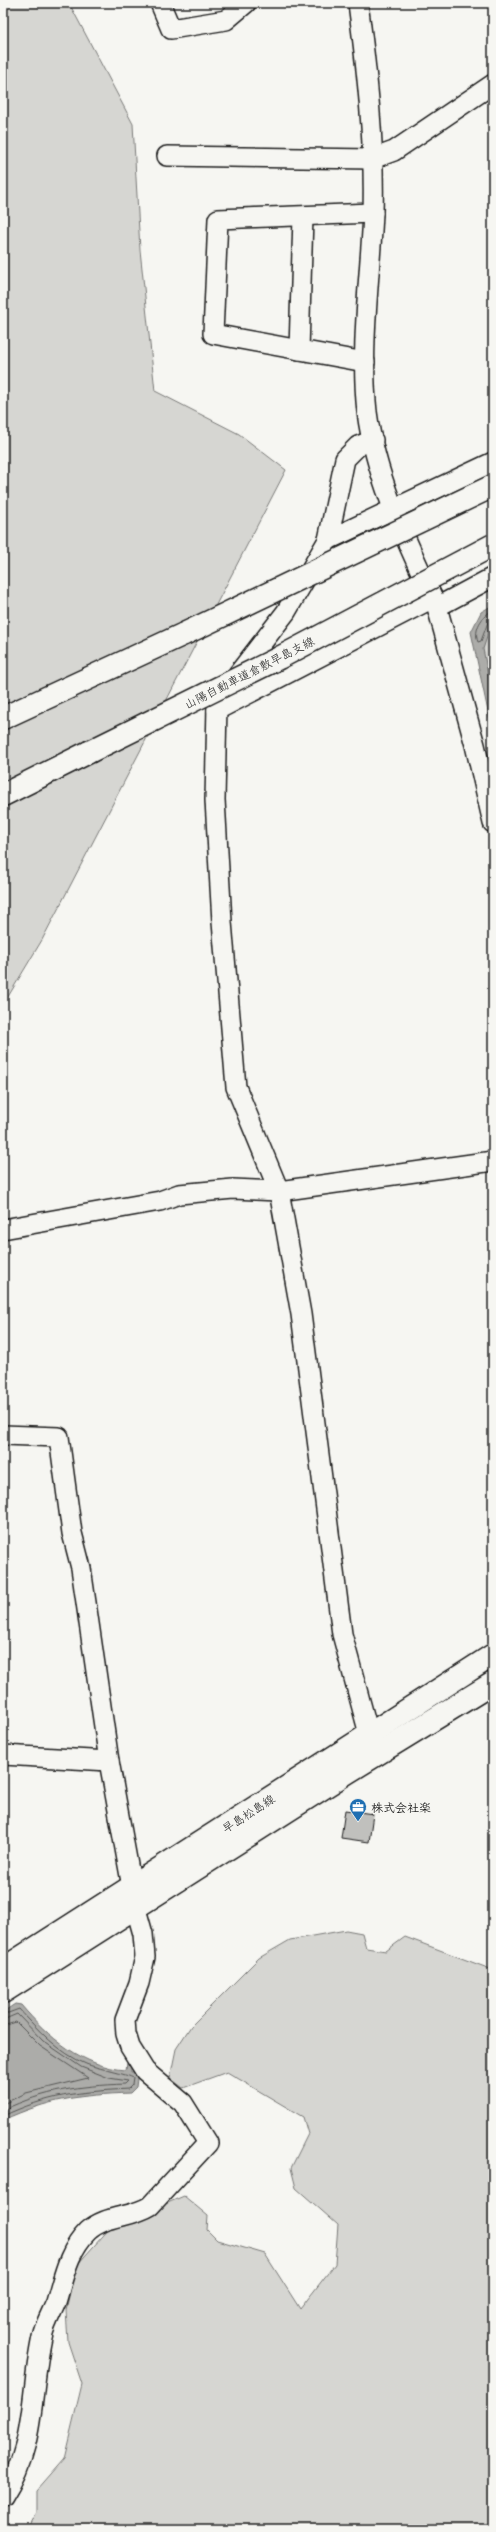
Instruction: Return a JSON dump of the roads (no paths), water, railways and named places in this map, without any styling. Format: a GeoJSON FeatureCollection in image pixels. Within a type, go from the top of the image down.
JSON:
{"type":"FeatureCollection","features":[{"type":"Feature","properties":{"kind":"main road"},"geometry":{"type":"LineString","coordinates":[[3,718],[184,634],[493,486]]}},
{"type":"Feature","properties":{"kind":"main road","name":"山陽自動車道倉敷早島支線"},"geometry":{"type":"LineString","coordinates":[[3,795],[279,658],[493,545]]}},
{"type":"Feature","properties":{"kind":"main road","name":"早島松島線"},"geometry":{"type":"LineString","coordinates":[[3,1969],[132,1888],[493,1655]]}},
{"type":"Feature","properties":{"kind":"main road","name":"早島松島線"},"geometry":{"type":"LineString","coordinates":[[3,1992],[136,1909],[348,1772],[493,1683]]}},
{"type":"Feature","properties":{"kind":"street"},"geometry":{"type":"LineString","coordinates":[[160,3],[170,29],[226,20],[246,3]]}},
{"type":"Feature","properties":{"kind":"street"},"geometry":{"type":"LineString","coordinates":[[358,3],[364,48],[372,159],[373,213],[364,362],[367,412],[377,460],[393,510],[435,602],[475,745],[493,823]]}},
{"type":"Feature","properties":{"kind":"street"},"geometry":{"type":"LineString","coordinates":[[167,156],[372,159],[394,151],[493,84]]}},
{"type":"Feature","properties":{"kind":"street"},"geometry":{"type":"LineString","coordinates":[[364,362],[213,334],[218,219],[303,217],[373,213]]}},
{"type":"Feature","properties":{"kind":"street"},"geometry":{"type":"LineString","coordinates":[[299,350],[303,217]]}},
{"type":"Feature","properties":{"kind":"street"},"geometry":{"type":"LineString","coordinates":[[370,1734],[342,1634],[301,1314],[279,1191],[236,1087],[222,922],[215,800],[217,705],[224,692],[286,612],[328,540],[345,459],[358,446],[373,440]]}},
{"type":"Feature","properties":{"kind":"street"},"geometry":{"type":"LineString","coordinates":[[328,540],[493,462]]}},
{"type":"Feature","properties":{"kind":"street"},"geometry":{"type":"LineString","coordinates":[[217,710],[435,602],[493,577]]}},
{"type":"Feature","properties":{"kind":"street"},"geometry":{"type":"LineString","coordinates":[[3,1229],[160,1201],[179,1194],[233,1189],[279,1191],[493,1161]]}},
{"type":"Feature","properties":{"kind":"street"},"geometry":{"type":"LineString","coordinates":[[3,1435],[59,1437],[72,1533],[81,1568],[109,1761],[136,1909],[143,1934],[145,1957],[139,1983],[125,2020],[126,2034],[130,2047],[145,2071],[183,2103],[208,2143],[150,2206],[142,2212],[106,2221],[89,2230],[74,2248],[43,2332],[30,2430],[20,2463],[3,2497]]}},
{"type":"Feature","properties":{"kind":"street"},"geometry":{"type":"LineString","coordinates":[[3,1756],[109,1761]]}},
{"type":"Feature","properties":{"kind":"water"},"geometry":{"type":"Polygon","coordinates":[[[493,605],[493,619],[483,649],[493,698],[493,735],[471,632],[481,612],[493,605]]]}},
{"type":"Feature","properties":{"kind":"water"},"geometry":{"type":"Polygon","coordinates":[[[15,2004],[21,2005],[55,2039],[81,2057],[110,2068],[126,2070],[127,2062],[131,2063],[131,2072],[138,2071],[136,2087],[130,2093],[65,2099],[35,2107],[3,2120],[3,2012],[15,2004]]]}},
{"type":"Feature","properties":{"kind":"place","name":"株式会社楽"},"geometry":{"type":"Point","coordinates":[358,1822]}}]}
